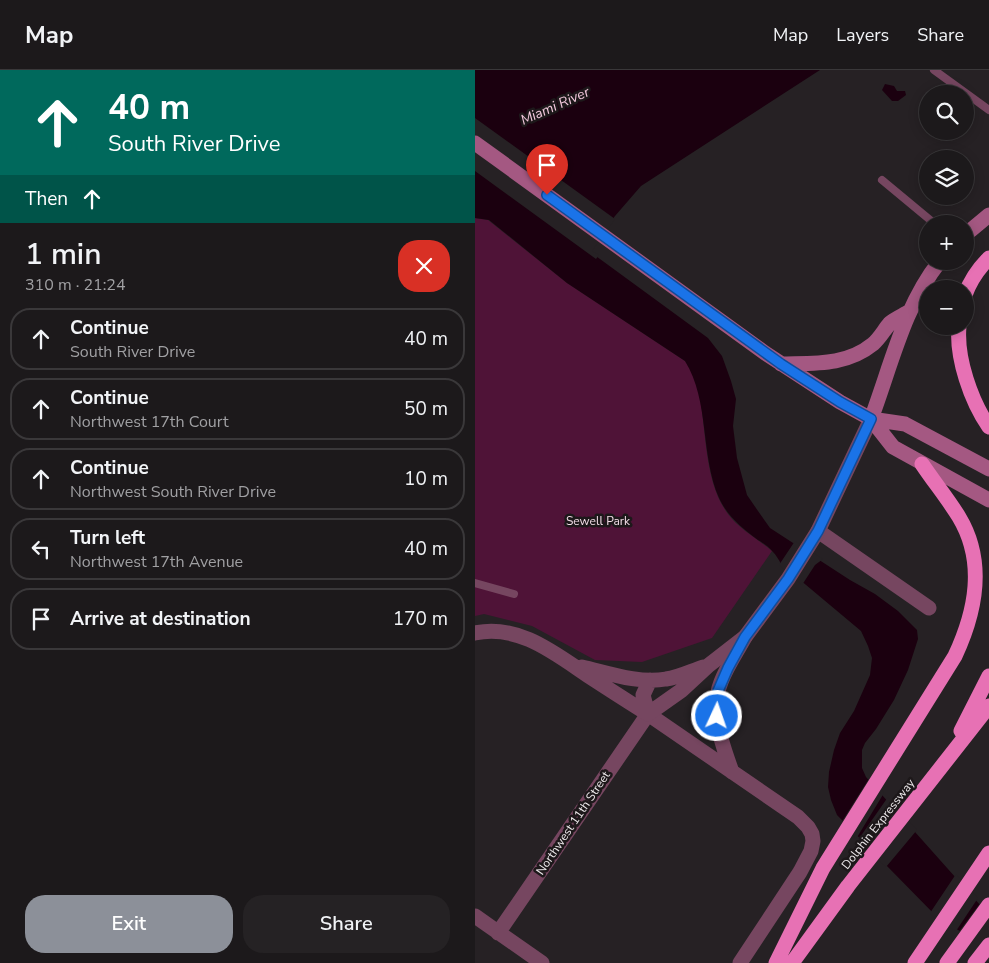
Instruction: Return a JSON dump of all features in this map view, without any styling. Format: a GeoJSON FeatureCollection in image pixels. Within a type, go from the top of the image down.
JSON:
{"type":"FeatureCollection","features":[{"type":"Feature","properties":{"kind":"highway"},"geometry":{"type":"LineString","coordinates":[[972,280],[989,258]]}},
{"type":"Feature","properties":{"kind":"highway"},"geometry":{"type":"LineString","coordinates":[[959,335],[960,354],[967,380],[975,403],[989,427]]}},
{"type":"Feature","properties":{"kind":"highway"},"geometry":{"type":"LineString","coordinates":[[776,963],[823,868],[955,656],[965,635],[975,596],[976,577],[974,559],[966,532],[955,512],[921,464]]}},
{"type":"Feature","properties":{"kind":"highway"},"geometry":{"type":"LineString","coordinates":[[944,764],[989,676]]}},
{"type":"Feature","properties":{"kind":"highway","name":"Dolphin Expressway"},"geometry":{"type":"LineString","coordinates":[[792,963],[848,886],[989,706]]}},
{"type":"Feature","properties":{"kind":"highway"},"geometry":{"type":"LineString","coordinates":[[915,963],[989,853]]}},
{"type":"Feature","properties":{"kind":"highway"},"geometry":{"type":"LineString","coordinates":[[949,960],[989,904]]}},
{"type":"Feature","properties":{"kind":"highway"},"geometry":{"type":"LineString","coordinates":[[975,963],[989,944]]}},
{"type":"Feature","properties":{"kind":"main road"},"geometry":{"type":"LineString","coordinates":[[475,142],[781,364],[840,402],[871,419],[905,424],[989,469]]}},
{"type":"Feature","properties":{"kind":"main road"},"geometry":{"type":"LineString","coordinates":[[974,228],[989,215]]}},
{"type":"Feature","properties":{"kind":"main road"},"geometry":{"type":"LineString","coordinates":[[871,419],[910,310],[934,270]]}},
{"type":"Feature","properties":{"kind":"main road"},"geometry":{"type":"LineString","coordinates":[[781,364],[827,363],[850,357],[870,346],[890,323],[910,310]]}},
{"type":"Feature","properties":{"kind":"main road"},"geometry":{"type":"LineString","coordinates":[[871,419],[893,447],[989,500]]}},
{"type":"Feature","properties":{"kind":"street"},"geometry":{"type":"LineString","coordinates":[[732,772],[720,734],[717,704],[721,681],[745,637],[808,549],[871,419]]}},
{"type":"Feature","properties":{"kind":"street"},"geometry":{"type":"LineString","coordinates":[[818,531],[929,608]]}},
{"type":"Feature","properties":{"kind":"street"},"geometry":{"type":"LineString","coordinates":[[475,633],[494,631],[524,637],[551,650],[648,714],[803,822],[812,834],[811,851],[800,872],[740,963]]}},
{"type":"Feature","properties":{"kind":"street"},"geometry":{"type":"LineString","coordinates":[[648,714],[682,690],[709,665],[745,637]]}},
{"type":"Feature","properties":{"kind":"street"},"geometry":{"type":"LineString","coordinates":[[572,665],[650,680],[668,679],[709,665]]}},
{"type":"Feature","properties":{"kind":"street"},"geometry":{"type":"LineString","coordinates":[[648,714],[643,695],[650,680]]}},
{"type":"Feature","properties":{"kind":"street","name":"Northwest 11th Street"},"geometry":{"type":"LineString","coordinates":[[498,933],[648,714]]}},
{"type":"Feature","properties":{"kind":"street"},"geometry":{"type":"LineString","coordinates":[[475,916],[542,963]]}},
{"type":"Feature","properties":{"kind":"lane"},"geometry":{"type":"LineString","coordinates":[[934,70],[989,110]]}},
{"type":"Feature","properties":{"kind":"lane"},"geometry":{"type":"LineString","coordinates":[[882,180],[924,215]]}},
{"type":"Feature","properties":{"kind":"lane"},"geometry":{"type":"LineString","coordinates":[[475,583],[514,594]]}},
{"type":"Feature","properties":{"kind":"green space","name":"Sewell Park"},"geometry":{"type":"Polygon","coordinates":[[[475,218],[488,220],[567,283],[685,361],[691,370],[696,381],[701,403],[710,470],[720,501],[728,514],[738,524],[772,551],[712,638],[642,662],[595,660],[532,626],[484,614],[475,616],[475,218]]]}},
{"type":"Feature","properties":{"kind":"water","name":"Miami River"},"geometry":{"type":"Polygon","coordinates":[[[475,70],[820,70],[641,186],[615,216],[589,251],[708,338],[722,356],[736,399],[733,426],[737,458],[747,495],[770,528],[875,594],[898,611],[917,630],[918,639],[908,670],[894,700],[862,750],[862,768],[866,777],[989,915],[989,949],[937,917],[837,815],[828,787],[829,772],[840,733],[854,711],[870,675],[872,658],[868,646],[861,631],[781,564],[771,550],[741,526],[723,505],[713,481],[709,464],[698,394],[693,377],[685,361],[567,283],[489,220],[475,218],[475,70]]]}},
{"type":"Feature","properties":{"kind":"water"},"geometry":{"type":"Polygon","coordinates":[[[885,84],[894,86],[897,91],[905,91],[906,95],[898,101],[892,101],[882,90],[885,84]]]}},
{"type":"Feature","properties":{"kind":"pier"},"geometry":{"type":"Polygon","coordinates":[[[475,118],[615,219],[592,251],[599,255],[596,259],[475,171],[475,118]]]}},
{"type":"Feature","properties":{"kind":"pier"},"geometry":{"type":"Polygon","coordinates":[[[795,541],[823,559],[815,565],[802,585],[779,565],[795,541]]]}},
{"type":"Feature","properties":{"kind":"pier"},"geometry":{"type":"Polygon","coordinates":[[[870,777],[884,793],[856,839],[841,823],[870,777]]]}},
{"type":"Feature","properties":{"kind":"pier"},"geometry":{"type":"Polygon","coordinates":[[[888,797],[917,830],[886,867],[858,840],[888,797]]]}},
{"type":"Feature","properties":{"kind":"pier"},"geometry":{"type":"Polygon","coordinates":[[[956,874],[978,898],[956,931],[935,919],[930,913],[956,874]]]}},
{"type":"Feature","properties":{"kind":"pier"},"geometry":{"type":"Polygon","coordinates":[[[981,902],[989,911],[989,952],[958,933],[981,902]]]}},
{"type":"Feature","properties":{"kind":"route"},"geometry":{"type":"LineString","coordinates":[[547,195],[781,364],[840,402],[871,419],[808,549],[745,637],[721,681],[718,691],[717,716]]}}]}
